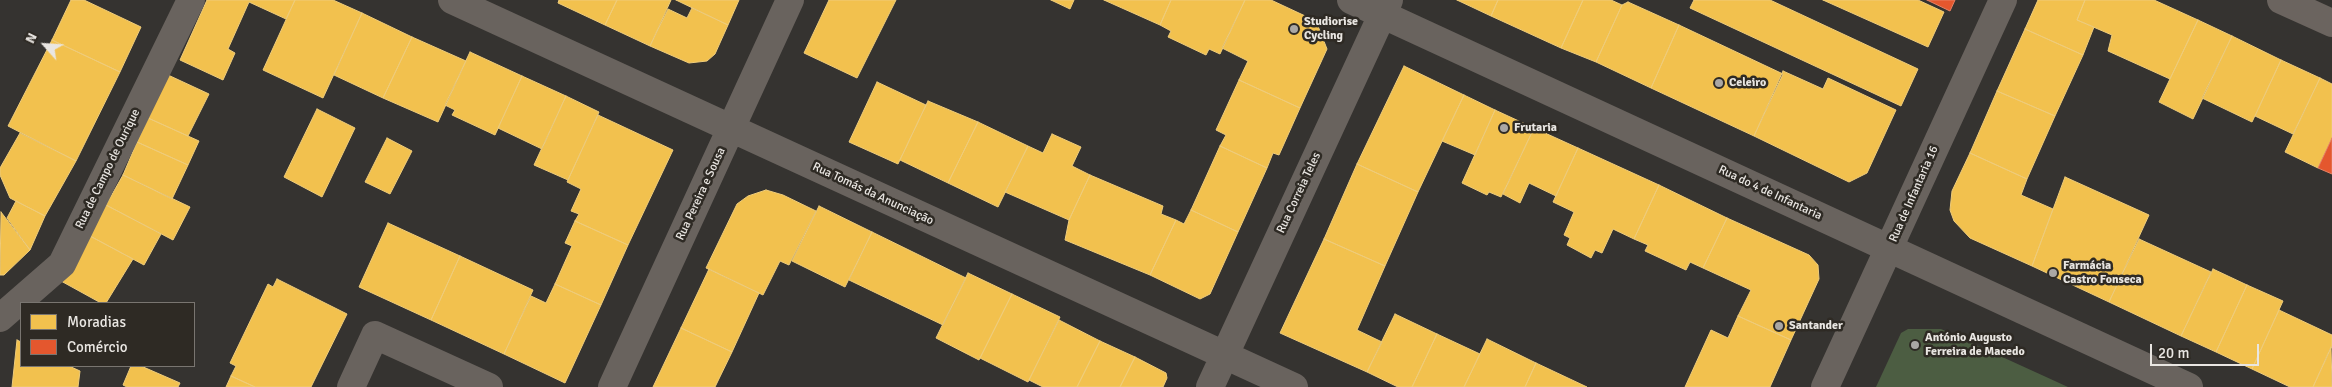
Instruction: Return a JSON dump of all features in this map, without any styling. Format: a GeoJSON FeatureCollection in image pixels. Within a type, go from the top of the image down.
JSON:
{"type":"FeatureCollection","features":[{"type":"Feature","properties":{"kind":"main road"},"geometry":{"type":"LineString","coordinates":[[2281,0],[2332,24]]}},
{"type":"Feature","properties":{"kind":"street","name":"Rua de Campo de Ourique"},"geometry":{"type":"LineString","coordinates":[[0,318],[62,264],[191,0]]}},
{"type":"Feature","properties":{"kind":"street","name":"Rua Tomás da Anunciação"},"geometry":{"type":"LineString","coordinates":[[452,0],[1294,387]]}},
{"type":"Feature","properties":{"kind":"street","name":"Rua Pereira e Sousa"},"geometry":{"type":"LineString","coordinates":[[612,387],[790,0]]}},
{"type":"Feature","properties":{"kind":"street","name":"Rua do 4 de Infantaria"},"geometry":{"type":"LineString","coordinates":[[1351,0],[1385,7],[1890,248],[2190,387]]}},
{"type":"Feature","properties":{"kind":"street","name":"Rua de Infantaria 16"},"geometry":{"type":"LineString","coordinates":[[1825,387],[2003,0]]}},
{"type":"Feature","properties":{"kind":"street","name":"Rua Correia Teles"},"geometry":{"type":"LineString","coordinates":[[1210,387],[1385,7]]}},
{"type":"Feature","properties":{"kind":"street"},"geometry":{"type":"LineString","coordinates":[[351,387],[375,335],[489,387]]}},
{"type":"Feature","properties":{"kind":"green space"},"geometry":{"type":"Polygon","coordinates":[[[1908,329],[1941,329],[2068,387],[1876,387],[1901,333],[1908,329]]]}},
{"type":"Feature","properties":{"kind":"building: Moradias"},"geometry":{"type":"Polygon","coordinates":[[[71,0],[84,0],[141,27],[120,72],[52,40],[71,0]]]}},
{"type":"Feature","properties":{"kind":"building: Moradias"},"geometry":{"type":"Polygon","coordinates":[[[207,0],[295,0],[286,19],[249,2],[228,49],[235,53],[223,80],[180,60],[207,0]]]}},
{"type":"Feature","properties":{"kind":"building: Moradias"},"geometry":{"type":"Polygon","coordinates":[[[295,0],[333,0],[362,13],[323,98],[263,70],[295,0]]]}},
{"type":"Feature","properties":{"kind":"building: Moradias"},"geometry":{"type":"Polygon","coordinates":[[[559,0],[617,0],[605,25],[558,3],[559,0]]]}},
{"type":"Feature","properties":{"kind":"building: Moradias"},"geometry":{"type":"Polygon","coordinates":[[[617,0],[671,0],[650,46],[605,25],[617,0]]]}},
{"type":"Feature","properties":{"kind":"building: Moradias"},"geometry":{"type":"Polygon","coordinates":[[[676,0],[739,0],[728,25],[676,0]]]}},
{"type":"Feature","properties":{"kind":"building: Moradias"},"geometry":{"type":"Polygon","coordinates":[[[829,0],[896,0],[857,78],[804,53],[829,0]]]}},
{"type":"Feature","properties":{"kind":"building: Moradias"},"geometry":{"type":"Polygon","coordinates":[[[1051,0],[1074,0],[1070,9],[1051,0]]]}},
{"type":"Feature","properties":{"kind":"building: Moradias"},"geometry":{"type":"Polygon","coordinates":[[[1104,0],[1171,0],[1160,25],[1104,0]]]}},
{"type":"Feature","properties":{"kind":"building: Moradias"},"geometry":{"type":"Polygon","coordinates":[[[1171,0],[1245,0],[1220,54],[1209,49],[1206,55],[1168,37],[1171,31],[1160,25],[1171,0]]]}},
{"type":"Feature","properties":{"kind":"building: Moradias"},"geometry":{"type":"Polygon","coordinates":[[[1245,0],[1271,0],[1316,21],[1327,49],[1300,108],[1239,80],[1248,61],[1222,48],[1245,0]]]}},
{"type":"Feature","properties":{"kind":"building: Moradias"},"geometry":{"type":"Polygon","coordinates":[[[1457,0],[1498,0],[1491,16],[1457,0]]]}},
{"type":"Feature","properties":{"kind":"building: Moradias"},"geometry":{"type":"Polygon","coordinates":[[[1498,0],[1583,0],[1561,48],[1491,16],[1498,0]]]}},
{"type":"Feature","properties":{"kind":"building: Moradias"},"geometry":{"type":"Polygon","coordinates":[[[1583,0],[1611,0],[1622,5],[1596,62],[1561,48],[1583,0]]]}},
{"type":"Feature","properties":{"kind":"building: Moradias"},"geometry":{"type":"Polygon","coordinates":[[[1694,0],[1770,0],[1918,69],[1901,106],[1690,8],[1694,0]]]}},
{"type":"Feature","properties":{"kind":"building: Moradias"},"geometry":{"type":"Polygon","coordinates":[[[1823,0],[1918,0],[1944,12],[1928,47],[1823,0]]]}},
{"type":"Feature","properties":{"kind":"building: Moradias"},"geometry":{"type":"Polygon","coordinates":[[[2038,0],[2085,0],[2077,20],[2094,27],[2083,55],[2025,29],[2038,0]]]}},
{"type":"Feature","properties":{"kind":"building: Moradias"},"geometry":{"type":"Polygon","coordinates":[[[2085,0],[2154,0],[2198,20],[2170,79],[2108,51],[2112,35],[2077,20],[2085,0]]]}},
{"type":"Feature","properties":{"kind":"building: Moradias"},"geometry":{"type":"Polygon","coordinates":[[[1628,2],[1679,25],[1651,88],[1596,62],[1622,5],[1628,2]]]}},
{"type":"Feature","properties":{"kind":"building: Moradias"},"geometry":{"type":"Polygon","coordinates":[[[692,8],[728,25],[715,54],[707,61],[689,63],[650,46],[668,9],[687,18],[692,8]]]}},
{"type":"Feature","properties":{"kind":"building: Moradias"},"geometry":{"type":"Polygon","coordinates":[[[362,13],[412,37],[383,98],[334,75],[362,13]]]}},
{"type":"Feature","properties":{"kind":"building: Moradias"},"geometry":{"type":"Polygon","coordinates":[[[2198,20],[2232,36],[2193,119],[2159,102],[2198,20]]]}},
{"type":"Feature","properties":{"kind":"building: Moradias"},"geometry":{"type":"Polygon","coordinates":[[[1679,25],[1783,74],[1754,136],[1651,88],[1679,25]]]}},
{"type":"Feature","properties":{"kind":"building: Moradias"},"geometry":{"type":"Polygon","coordinates":[[[2025,29],[2083,55],[2055,116],[1997,91],[2025,29]]]}},
{"type":"Feature","properties":{"kind":"building: Moradias"},"geometry":{"type":"Polygon","coordinates":[[[2232,36],[2281,60],[2252,122],[2202,98],[2232,36]]]}},
{"type":"Feature","properties":{"kind":"building: Moradias"},"geometry":{"type":"Polygon","coordinates":[[[412,37],[466,61],[438,122],[383,98],[412,37]]]}},
{"type":"Feature","properties":{"kind":"building: Moradias"},"geometry":{"type":"Polygon","coordinates":[[[52,40],[120,72],[76,161],[8,126],[52,40]]]}},
{"type":"Feature","properties":{"kind":"building: Moradias"},"geometry":{"type":"Polygon","coordinates":[[[470,52],[522,76],[495,135],[452,115],[455,110],[445,105],[470,52]]]}},
{"type":"Feature","properties":{"kind":"building: Moradias"},"geometry":{"type":"Polygon","coordinates":[[[2281,60],[2320,78],[2293,134],[2255,116],[2281,60]]]}},
{"type":"Feature","properties":{"kind":"building: Moradias"},"geometry":{"type":"Polygon","coordinates":[[[1404,66],[1464,95],[1418,192],[1357,164],[1404,66]]]}},
{"type":"Feature","properties":{"kind":"building: Moradias"},"geometry":{"type":"Polygon","coordinates":[[[1783,71],[1823,89],[1828,78],[1896,110],[1867,173],[1849,182],[1754,136],[1783,71]]]}},
{"type":"Feature","properties":{"kind":"building: Moradias"},"geometry":{"type":"Polygon","coordinates":[[[168,75],[209,94],[188,136],[148,118],[168,75]]]}},
{"type":"Feature","properties":{"kind":"building: Moradias"},"geometry":{"type":"Polygon","coordinates":[[[522,76],[566,96],[542,149],[498,128],[522,76]]]}},
{"type":"Feature","properties":{"kind":"building: Moradias"},"geometry":{"type":"Polygon","coordinates":[[[2320,78],[2332,84],[2332,138],[2318,168],[2285,152],[2320,78]]]}},
{"type":"Feature","properties":{"kind":"building: Moradias"},"geometry":{"type":"Polygon","coordinates":[[[1239,80],[1300,108],[1279,155],[1273,153],[1267,168],[1220,146],[1226,135],[1216,130],[1239,80]]]}},
{"type":"Feature","properties":{"kind":"building: Moradias"},"geometry":{"type":"Polygon","coordinates":[[[877,82],[926,105],[898,164],[849,142],[877,82]]]}},
{"type":"Feature","properties":{"kind":"building: Moradias"},"geometry":{"type":"Polygon","coordinates":[[[1997,91],[2055,116],[2027,179],[1970,153],[1997,91]]]}},
{"type":"Feature","properties":{"kind":"building: Moradias"},"geometry":{"type":"Polygon","coordinates":[[[1464,95],[1495,110],[1475,155],[1442,141],[1464,95]]]}},
{"type":"Feature","properties":{"kind":"building: Moradias"},"geometry":{"type":"Polygon","coordinates":[[[566,96],[599,112],[568,180],[534,165],[566,96]]]}},
{"type":"Feature","properties":{"kind":"building: Moradias"},"geometry":{"type":"Polygon","coordinates":[[[928,101],[978,122],[948,183],[900,160],[928,101]]]}},
{"type":"Feature","properties":{"kind":"building: Moradias"},"geometry":{"type":"Polygon","coordinates":[[[317,109],[355,128],[322,197],[284,177],[317,109]]]}},
{"type":"Feature","properties":{"kind":"building: Moradias"},"geometry":{"type":"Polygon","coordinates":[[[1495,110],[1534,128],[1501,197],[1489,192],[1487,195],[1462,183],[1495,110]]]}},
{"type":"Feature","properties":{"kind":"building: Moradias"},"geometry":{"type":"Polygon","coordinates":[[[598,115],[673,150],[628,245],[575,221],[579,214],[571,211],[581,189],[567,182],[598,115]]]}},
{"type":"Feature","properties":{"kind":"building: Moradias"},"geometry":{"type":"Polygon","coordinates":[[[148,118],[199,141],[188,165],[137,142],[148,118]]]}},
{"type":"Feature","properties":{"kind":"building: Moradias"},"geometry":{"type":"Polygon","coordinates":[[[978,122],[1028,146],[998,207],[948,183],[978,122]]]}},
{"type":"Feature","properties":{"kind":"building: Moradias"},"geometry":{"type":"Polygon","coordinates":[[[1534,128],[1578,148],[1556,196],[1529,183],[1520,203],[1503,194],[1534,128]]]}},
{"type":"Feature","properties":{"kind":"building: Moradias"},"geometry":{"type":"Polygon","coordinates":[[[20,133],[76,161],[45,216],[10,198],[0,175],[0,168],[20,133]]]}},
{"type":"Feature","properties":{"kind":"building: Moradias"},"geometry":{"type":"Polygon","coordinates":[[[1052,134],[1081,147],[1072,166],[1090,175],[1069,220],[1005,192],[1028,146],[1043,153],[1052,134]]]}},
{"type":"Feature","properties":{"kind":"building: Moradias"},"geometry":{"type":"Polygon","coordinates":[[[387,138],[412,151],[390,194],[365,182],[387,138]]]}},
{"type":"Feature","properties":{"kind":"building: Moradias"},"geometry":{"type":"Polygon","coordinates":[[[137,142],[188,165],[172,199],[123,175],[137,142]]]}},
{"type":"Feature","properties":{"kind":"building: Moradias"},"geometry":{"type":"Polygon","coordinates":[[[1220,146],[1267,168],[1238,232],[1191,210],[1220,146]]]}},
{"type":"Feature","properties":{"kind":"building: Moradias"},"geometry":{"type":"Polygon","coordinates":[[[1578,148],[1659,185],[1634,239],[1613,229],[1602,253],[1595,250],[1591,258],[1567,245],[1570,238],[1564,235],[1574,212],[1553,202],[1578,148]]]}},
{"type":"Feature","properties":{"kind":"building: Moradias"},"geometry":{"type":"Polygon","coordinates":[[[1970,153],[2027,179],[2021,195],[2053,209],[2032,266],[1970,238],[1954,221],[1950,210],[1952,191],[1970,153]]]}},
{"type":"Feature","properties":{"kind":"building: Moradias"},"geometry":{"type":"Polygon","coordinates":[[[1357,164],[1418,192],[1385,266],[1324,239],[1357,164]]]}},
{"type":"Feature","properties":{"kind":"building: Moradias"},"geometry":{"type":"Polygon","coordinates":[[[123,175],[190,207],[173,240],[106,205],[123,175]]]}},
{"type":"Feature","properties":{"kind":"building: Moradias"},"geometry":{"type":"Polygon","coordinates":[[[1090,175],[1163,206],[1161,214],[1176,220],[1150,275],[1065,240],[1069,220],[1090,175]]]}},
{"type":"Feature","properties":{"kind":"building: Moradias"},"geometry":{"type":"Polygon","coordinates":[[[2065,177],[2149,215],[2109,302],[2032,266],[2065,177]]]}},
{"type":"Feature","properties":{"kind":"building: Moradias"},"geometry":{"type":"Polygon","coordinates":[[[1659,185],[1727,218],[1703,268],[1690,262],[1686,270],[1645,251],[1648,245],[1634,239],[1659,185]]]}},
{"type":"Feature","properties":{"kind":"building: Moradias"},"geometry":{"type":"Polygon","coordinates":[[[766,190],[783,195],[816,211],[789,265],[780,261],[763,295],[706,268],[737,204],[748,196],[766,190]]]}},
{"type":"Feature","properties":{"kind":"building: Moradias"},"geometry":{"type":"Polygon","coordinates":[[[16,201],[45,216],[30,250],[7,218],[16,201]]]}},
{"type":"Feature","properties":{"kind":"building: Moradias"},"geometry":{"type":"Polygon","coordinates":[[[106,205],[161,234],[144,265],[90,236],[106,205]]]}},
{"type":"Feature","properties":{"kind":"building: Moradias"},"geometry":{"type":"Polygon","coordinates":[[[819,206],[872,232],[845,287],[792,261],[819,206]]]}},
{"type":"Feature","properties":{"kind":"building: Moradias"},"geometry":{"type":"Polygon","coordinates":[[[1191,210],[1238,232],[1210,294],[1200,299],[1150,275],[1176,220],[1184,224],[1191,210]]]}},
{"type":"Feature","properties":{"kind":"building: Moradias"},"geometry":{"type":"Polygon","coordinates":[[[1,212],[30,250],[4,275],[0,275],[1,212]]]}},
{"type":"Feature","properties":{"kind":"building: Moradias"},"geometry":{"type":"Polygon","coordinates":[[[1727,218],[1809,255],[1818,265],[1819,279],[1791,340],[1738,316],[1751,290],[1703,268],[1727,218]]]}},
{"type":"Feature","properties":{"kind":"building: Moradias"},"geometry":{"type":"Polygon","coordinates":[[[575,221],[628,245],[601,305],[555,284],[572,246],[565,243],[575,221]]]}},
{"type":"Feature","properties":{"kind":"building: Moradias"},"geometry":{"type":"Polygon","coordinates":[[[388,223],[460,256],[431,320],[359,287],[388,223]]]}},
{"type":"Feature","properties":{"kind":"building: Moradias"},"geometry":{"type":"Polygon","coordinates":[[[872,232],[966,278],[943,325],[849,280],[872,232]]]}},
{"type":"Feature","properties":{"kind":"building: Moradias"},"geometry":{"type":"Polygon","coordinates":[[[90,236],[133,259],[107,302],[99,302],[61,281],[90,236]]]}},
{"type":"Feature","properties":{"kind":"building: Moradias"},"geometry":{"type":"Polygon","coordinates":[[[1324,239],[1385,266],[1357,330],[1382,342],[1367,372],[1280,333],[1324,239]]]}},
{"type":"Feature","properties":{"kind":"building: Moradias"},"geometry":{"type":"Polygon","coordinates":[[[2139,239],[2211,272],[2181,336],[2109,302],[2139,239]]]}},
{"type":"Feature","properties":{"kind":"building: Moradias"},"geometry":{"type":"Polygon","coordinates":[[[460,256],[533,290],[504,354],[431,320],[460,256]]]}},
{"type":"Feature","properties":{"kind":"building: Moradias"},"geometry":{"type":"Polygon","coordinates":[[[709,269],[759,293],[732,352],[681,328],[709,269]]]}},
{"type":"Feature","properties":{"kind":"building: Moradias"},"geometry":{"type":"Polygon","coordinates":[[[2213,269],[2247,285],[2216,352],[2181,336],[2213,269]]]}},
{"type":"Feature","properties":{"kind":"building: Moradias"},"geometry":{"type":"Polygon","coordinates":[[[968,273],[1012,294],[979,360],[936,338],[968,273]]]}},
{"type":"Feature","properties":{"kind":"building: Moradias"},"geometry":{"type":"Polygon","coordinates":[[[277,279],[347,314],[311,387],[255,387],[231,376],[236,366],[230,363],[268,284],[273,287],[277,279]]]}},
{"type":"Feature","properties":{"kind":"building: Moradias"},"geometry":{"type":"Polygon","coordinates":[[[555,284],[601,305],[565,383],[504,354],[531,296],[546,303],[555,284]]]}},
{"type":"Feature","properties":{"kind":"building: Moradias"},"geometry":{"type":"Polygon","coordinates":[[[2247,285],[2283,301],[2252,369],[2216,352],[2247,285]]]}},
{"type":"Feature","properties":{"kind":"building: Moradias"},"geometry":{"type":"Polygon","coordinates":[[[1012,294],[1060,317],[1028,382],[980,358],[1012,294]]]}},
{"type":"Feature","properties":{"kind":"building: Moradias"},"geometry":{"type":"Polygon","coordinates":[[[2279,310],[2332,335],[2332,346],[2313,387],[2290,387],[2252,369],[2279,310]]]}},
{"type":"Feature","properties":{"kind":"building: Moradias"},"geometry":{"type":"Polygon","coordinates":[[[1395,314],[1437,334],[1412,387],[1398,387],[1367,372],[1395,314]]]}},
{"type":"Feature","properties":{"kind":"building: Moradias"},"geometry":{"type":"Polygon","coordinates":[[[1738,316],[1791,340],[1770,387],[1685,387],[1711,330],[1728,338],[1738,316]]]}},
{"type":"Feature","properties":{"kind":"building: Moradias"},"geometry":{"type":"Polygon","coordinates":[[[1059,320],[1100,341],[1077,387],[1043,387],[1029,380],[1059,320]]]}},
{"type":"Feature","properties":{"kind":"building: Moradias"},"geometry":{"type":"Polygon","coordinates":[[[681,328],[732,352],[715,387],[653,387],[681,328]]]}},
{"type":"Feature","properties":{"kind":"building: Moradias"},"geometry":{"type":"Polygon","coordinates":[[[1437,334],[1480,354],[1464,387],[1412,387],[1437,334]]]}},
{"type":"Feature","properties":{"kind":"building: Moradias"},"geometry":{"type":"Polygon","coordinates":[[[1487,339],[1536,363],[1525,387],[1464,387],[1487,339]]]}},
{"type":"Feature","properties":{"kind":"building: Moradias"},"geometry":{"type":"Polygon","coordinates":[[[17,340],[20,342],[20,367],[71,367],[80,371],[78,387],[12,387],[17,340]]]}},
{"type":"Feature","properties":{"kind":"building: Moradias"},"geometry":{"type":"Polygon","coordinates":[[[1100,341],[1135,357],[1120,387],[1077,387],[1100,341]]]}},
{"type":"Feature","properties":{"kind":"building: Moradias"},"geometry":{"type":"Polygon","coordinates":[[[2331,347],[2332,387],[2313,387],[2331,347]]]}},
{"type":"Feature","properties":{"kind":"building: Moradias"},"geometry":{"type":"Polygon","coordinates":[[[1135,357],[1166,373],[1167,378],[1163,387],[1120,387],[1135,357]]]}},
{"type":"Feature","properties":{"kind":"building: Moradias"},"geometry":{"type":"Polygon","coordinates":[[[1536,363],[1587,387],[1525,387],[1536,363]]]}},
{"type":"Feature","properties":{"kind":"building: Moradias"},"geometry":{"type":"Polygon","coordinates":[[[131,367],[143,367],[180,383],[178,387],[127,387],[123,385],[131,367]]]}},
{"type":"Feature","properties":{"kind":"building: Moradias"},"geometry":{"type":"Polygon","coordinates":[[[231,376],[255,387],[226,387],[231,376]]]}},
{"type":"Feature","properties":{"kind":"building: Comércio"},"geometry":{"type":"Polygon","coordinates":[[[1927,0],[1955,0],[1950,11],[1927,0]]]}},
{"type":"Feature","properties":{"kind":"building: Comércio"},"geometry":{"type":"Polygon","coordinates":[[[2332,138],[2332,174],[2318,168],[2332,138]]]}},
{"type":"Feature","properties":{"kind":"place","name":"Studiorise Cycling"},"geometry":{"type":"Point","coordinates":[1294,29]}},
{"type":"Feature","properties":{"kind":"place","name":"Celeiro"},"geometry":{"type":"Point","coordinates":[1719,83]}},
{"type":"Feature","properties":{"kind":"place","name":"Frutaria"},"geometry":{"type":"Point","coordinates":[1504,128]}},
{"type":"Feature","properties":{"kind":"place","name":"Farmácia Castro Fonseca"},"geometry":{"type":"Point","coordinates":[2053,273]}},
{"type":"Feature","properties":{"kind":"place","name":"Santander"},"geometry":{"type":"Point","coordinates":[1779,326]}},
{"type":"Feature","properties":{"kind":"place","name":"António Augusto Ferreira de Macedo"},"geometry":{"type":"Point","coordinates":[1915,345]}}]}
